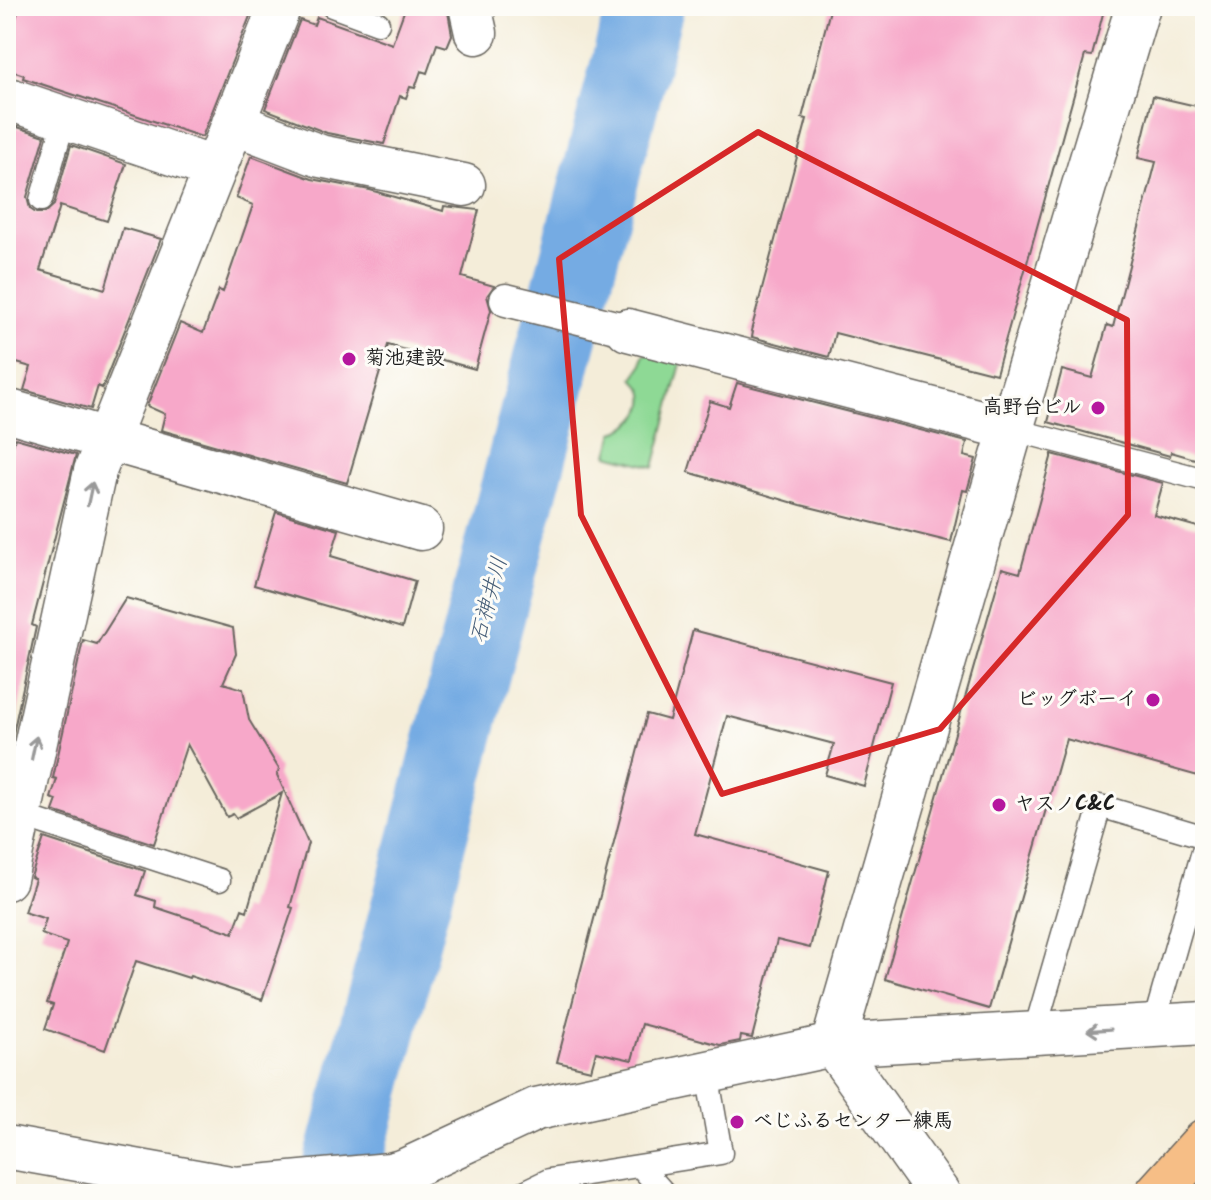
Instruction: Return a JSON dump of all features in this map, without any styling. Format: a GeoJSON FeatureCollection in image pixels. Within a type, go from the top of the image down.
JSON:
{"type":"FeatureCollection","features":[{"type":"Feature","properties":{"kind":"main road"},"geometry":{"type":"LineString","coordinates":[[1157,1194],[1205,1141]]}},
{"type":"Feature","properties":{"kind":"street"},"geometry":{"type":"LineString","coordinates":[[6,879],[17,797],[95,471],[280,6]]}},
{"type":"Feature","properties":{"kind":"street"},"geometry":{"type":"LineString","coordinates":[[833,1045],[1011,429],[1138,6]]}},
{"type":"Feature","properties":{"kind":"street"},"geometry":{"type":"LineString","coordinates":[[6,98],[214,168]]}},
{"type":"Feature","properties":{"kind":"street"},"geometry":{"type":"LineString","coordinates":[[233,123],[320,156],[464,185]]}},
{"type":"Feature","properties":{"kind":"street"},"geometry":{"type":"LineString","coordinates":[[511,301],[1011,429]]}},
{"type":"Feature","properties":{"kind":"street"},"geometry":{"type":"LineString","coordinates":[[6,410],[421,529]]}},
{"type":"Feature","properties":{"kind":"street"},"geometry":{"type":"LineString","coordinates":[[6,1147],[57,1176],[235,1188],[390,1174],[405,1170],[536,1109],[833,1045],[1205,1023]]}},
{"type":"Feature","properties":{"kind":"street"},"geometry":{"type":"LineString","coordinates":[[833,1045],[939,1194]]}},
{"type":"Feature","properties":{"kind":"lane"},"geometry":{"type":"LineString","coordinates":[[332,6],[378,23]]}},
{"type":"Feature","properties":{"kind":"lane"},"geometry":{"type":"LineString","coordinates":[[41,200],[65,117]]}},
{"type":"Feature","properties":{"kind":"lane"},"geometry":{"type":"LineString","coordinates":[[1011,429],[1205,480]]}},
{"type":"Feature","properties":{"kind":"lane"},"geometry":{"type":"LineString","coordinates":[[17,797],[219,880]]}},
{"type":"Feature","properties":{"kind":"lane"},"geometry":{"type":"LineString","coordinates":[[1034,1034],[1100,806],[1205,837]]}},
{"type":"Feature","properties":{"kind":"lane"},"geometry":{"type":"LineString","coordinates":[[1153,1027],[1205,844]]}},
{"type":"Feature","properties":{"kind":"lane"},"geometry":{"type":"LineString","coordinates":[[520,1194],[549,1180],[721,1153],[707,1073]]}},
{"type":"Feature","properties":{"kind":"lane"},"geometry":{"type":"LineString","coordinates":[[640,1166],[665,1194]]}},
{"type":"Feature","properties":{"kind":"highlighted area"},"geometry":{"type":"Polygon","coordinates":[[[758,132],[1127,320],[1128,515],[940,729],[722,794],[581,515],[559,259],[758,132]]]}},
{"type":"Feature","properties":{"kind":"green space"},"geometry":{"type":"Polygon","coordinates":[[[650,352],[682,360],[654,467],[608,455],[614,432],[631,423],[643,407],[643,392],[633,378],[642,365],[643,356],[650,352]]]}},
{"type":"Feature","properties":{"kind":"building"},"geometry":{"type":"Polygon","coordinates":[[[20,6],[254,6],[202,137],[23,78],[24,75],[6,69],[6,48],[20,6]]]}},
{"type":"Feature","properties":{"kind":"building"},"geometry":{"type":"Polygon","coordinates":[[[406,6],[447,6],[452,35],[447,47],[437,44],[427,73],[421,71],[415,88],[410,87],[406,98],[400,96],[384,144],[327,133],[265,109],[300,20],[314,25],[317,17],[392,44],[406,6]]]}},
{"type":"Feature","properties":{"kind":"building"},"geometry":{"type":"Polygon","coordinates":[[[831,6],[1105,6],[1092,56],[1085,55],[996,374],[835,333],[829,357],[752,337],[751,331],[807,119],[802,118],[831,6]]]}},
{"type":"Feature","properties":{"kind":"building"},"geometry":{"type":"Polygon","coordinates":[[[1153,96],[1205,108],[1205,462],[1171,452],[1170,456],[1048,422],[1062,370],[1092,378],[1107,325],[1113,327],[1156,162],[1138,158],[1153,96]]]}},
{"type":"Feature","properties":{"kind":"building"},"geometry":{"type":"Polygon","coordinates":[[[8,124],[45,136],[27,197],[30,209],[36,213],[45,213],[54,205],[71,145],[126,164],[107,221],[60,206],[40,270],[105,289],[123,228],[161,239],[91,409],[24,390],[31,367],[6,360],[8,124]]]}},
{"type":"Feature","properties":{"kind":"building"},"geometry":{"type":"Polygon","coordinates":[[[251,156],[312,179],[370,190],[443,211],[444,206],[479,210],[462,277],[494,286],[487,296],[491,310],[475,369],[388,345],[347,483],[161,430],[165,414],[147,406],[180,323],[203,333],[219,290],[223,292],[253,205],[236,198],[251,156]]]}},
{"type":"Feature","properties":{"kind":"building"},"geometry":{"type":"Polygon","coordinates":[[[737,383],[967,442],[964,456],[976,459],[967,491],[963,490],[951,542],[801,505],[688,472],[710,401],[729,407],[737,383]]]}},
{"type":"Feature","properties":{"kind":"building"},"geometry":{"type":"Polygon","coordinates":[[[15,438],[76,455],[32,625],[36,627],[6,766],[6,473],[15,438]]]}},
{"type":"Feature","properties":{"kind":"building"},"geometry":{"type":"Polygon","coordinates":[[[1052,454],[1163,483],[1154,515],[1205,529],[1205,778],[1066,739],[989,1009],[885,979],[1002,568],[1020,573],[1052,454]]]}},
{"type":"Feature","properties":{"kind":"building"},"geometry":{"type":"Polygon","coordinates":[[[276,512],[339,530],[331,556],[415,581],[402,628],[254,585],[276,512]]]}},
{"type":"Feature","properties":{"kind":"building"},"geometry":{"type":"Polygon","coordinates":[[[126,598],[233,628],[236,654],[223,683],[243,689],[249,720],[279,769],[277,775],[308,843],[290,907],[293,908],[262,1000],[136,961],[105,1050],[45,1029],[53,1005],[47,1003],[67,943],[41,934],[46,919],[24,912],[44,838],[145,871],[137,895],[156,901],[155,907],[233,933],[242,909],[247,911],[282,793],[236,818],[233,814],[227,817],[187,744],[154,844],[53,811],[57,800],[51,798],[57,779],[53,778],[83,640],[97,644],[126,598]]]}},
{"type":"Feature","properties":{"kind":"building"},"geometry":{"type":"Polygon","coordinates":[[[693,630],[891,682],[864,786],[825,775],[834,744],[727,716],[695,834],[829,871],[810,948],[777,940],[752,1038],[741,1036],[740,1041],[720,1045],[642,1024],[632,1060],[596,1052],[591,1070],[557,1062],[647,714],[669,720],[693,630]]]}},
{"type":"Feature","properties":{"kind":"waterway","name":"石神井川"},"geometry":{"type":"LineString","coordinates":[[335,1194],[645,6]]}},
{"type":"Feature","properties":{"kind":"place","name":"菊池建設"},"geometry":{"type":"Point","coordinates":[349,359]}},
{"type":"Feature","properties":{"kind":"place","name":"高野台ビル"},"geometry":{"type":"Point","coordinates":[1098,408]}},
{"type":"Feature","properties":{"kind":"place","name":"ビッグボーイ"},"geometry":{"type":"Point","coordinates":[1153,700]}},
{"type":"Feature","properties":{"kind":"place","name":"ヤスノC&C"},"geometry":{"type":"Point","coordinates":[999,805]}},
{"type":"Feature","properties":{"kind":"place","name":"べじふるセンター練馬"},"geometry":{"type":"Point","coordinates":[737,1122]}}]}
